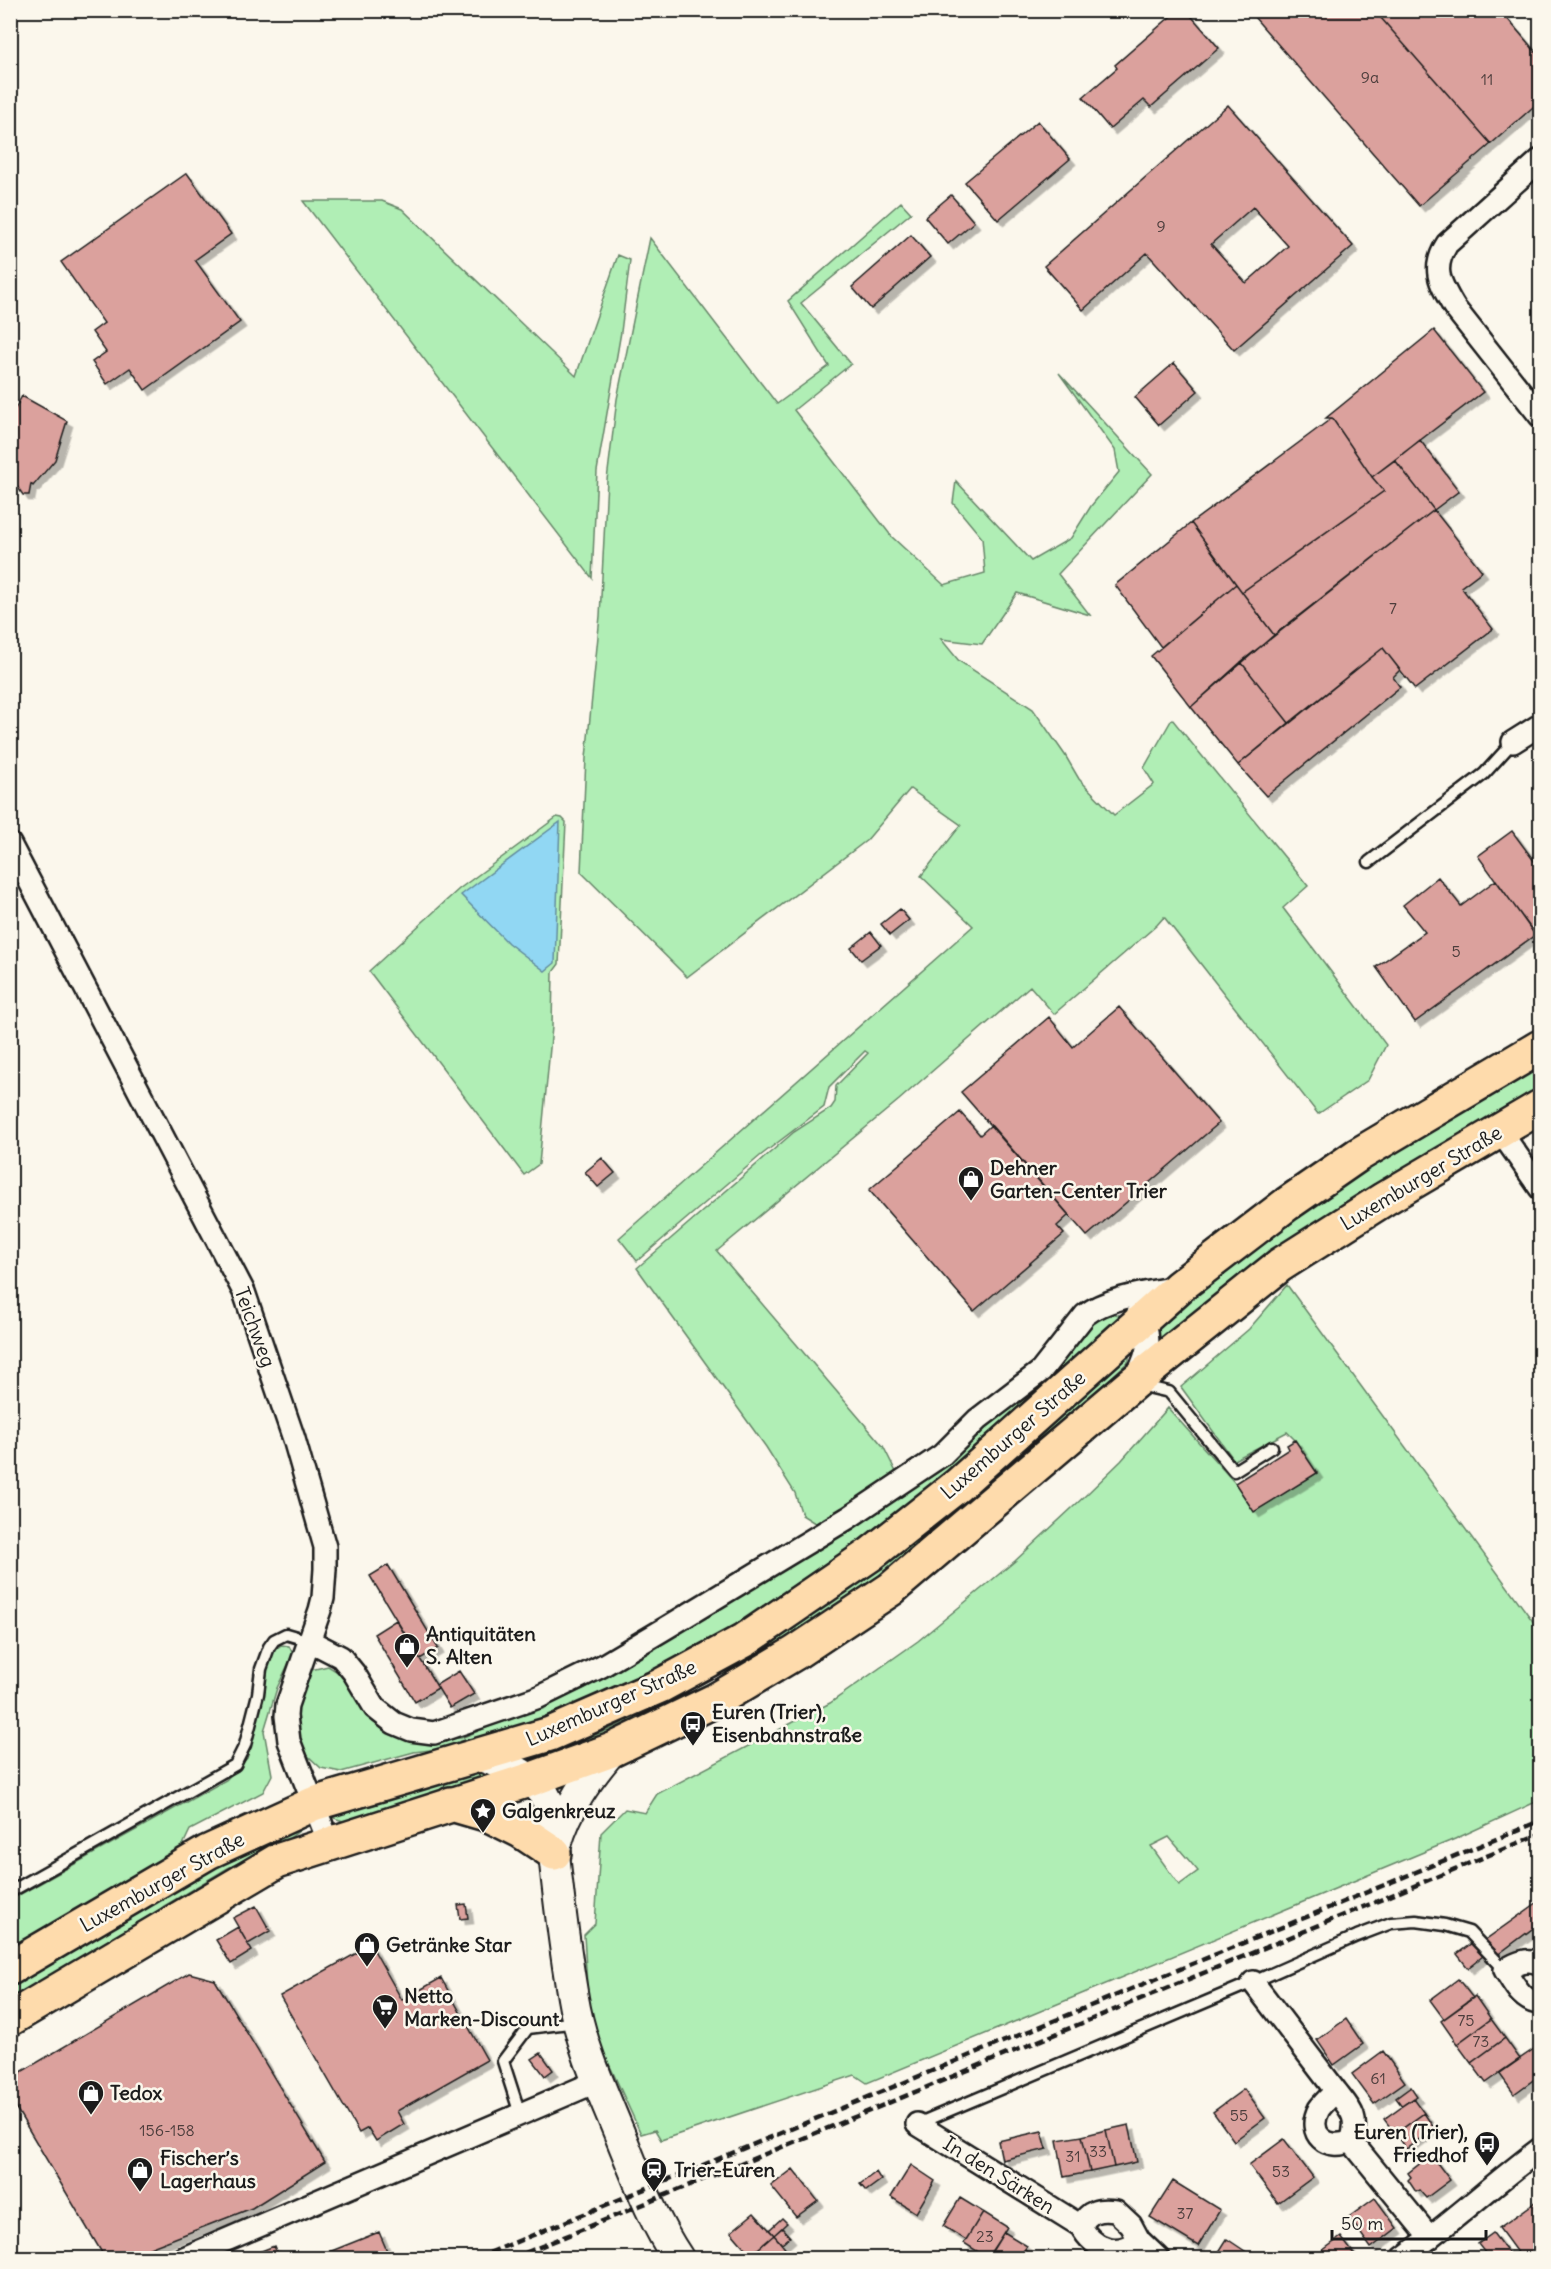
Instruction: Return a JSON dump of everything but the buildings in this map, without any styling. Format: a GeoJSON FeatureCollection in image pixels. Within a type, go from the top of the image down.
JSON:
{"type":"FeatureCollection","features":[{"type":"Feature","properties":{"kind":"main road","name":"Luxemburger Straße"},"geometry":{"type":"LineString","coordinates":[[10,1968],[208,1852],[313,1804],[550,1734],[660,1686],[745,1640],[871,1554],[958,1485],[1180,1286],[1287,1204],[1358,1155],[1540,1047]]}},
{"type":"Feature","properties":{"kind":"main road","name":"Luxemburger Straße"},"geometry":{"type":"LineString","coordinates":[[10,2019],[277,1861],[529,1780],[612,1750],[725,1694],[795,1653],[891,1589],[1132,1383],[1280,1265],[1384,1199],[1540,1107]]}},
{"type":"Feature","properties":{"kind":"main road"},"geometry":{"type":"LineString","coordinates":[[451,1804],[498,1819],[554,1853]]}},
{"type":"Feature","properties":{"kind":"street"},"geometry":{"type":"LineString","coordinates":[[1540,160],[1447,244],[1440,255],[1437,267],[1444,291],[1454,307],[1540,416]]}},
{"type":"Feature","properties":{"kind":"street"},"geometry":{"type":"LineString","coordinates":[[1513,742],[1540,725]]}},
{"type":"Feature","properties":{"kind":"street","name":"Teichweg"},"geometry":{"type":"LineString","coordinates":[[10,844],[244,1292],[294,1439],[325,1547],[323,1598],[290,1694],[286,1716],[289,1741],[329,1843]]}},
{"type":"Feature","properties":{"kind":"street"},"geometry":{"type":"LineString","coordinates":[[1500,1131],[1540,1188]]}},
{"type":"Feature","properties":{"kind":"street","name":"Luxemburger Straße"},"geometry":{"type":"LineString","coordinates":[[310,1641],[331,1650],[348,1664],[375,1708],[394,1723],[411,1730],[434,1733],[539,1697],[602,1666],[648,1639],[848,1518],[942,1455],[978,1419],[1041,1371],[1085,1315],[1094,1308],[1106,1302],[1180,1286]]}},
{"type":"Feature","properties":{"kind":"street"},"geometry":{"type":"LineString","coordinates":[[1117,1301],[1128,1304],[1144,1320]]}},
{"type":"Feature","properties":{"kind":"street","name":"Luxemburger Straße"},"geometry":{"type":"LineString","coordinates":[[1132,1383],[1149,1347],[1144,1320]]}},
{"type":"Feature","properties":{"kind":"street"},"geometry":{"type":"LineString","coordinates":[[550,1734],[540,1750],[529,1780],[527,1800],[530,1815],[554,1853]]}},
{"type":"Feature","properties":{"kind":"street"},"geometry":{"type":"LineString","coordinates":[[612,1750],[590,1775],[576,1797],[564,1821],[554,1853],[573,1999],[585,2046],[648,2202],[678,2259]]}},
{"type":"Feature","properties":{"kind":"street"},"geometry":{"type":"LineString","coordinates":[[480,1756],[504,1765],[529,1780]]}},
{"type":"Feature","properties":{"kind":"street"},"geometry":{"type":"LineString","coordinates":[[1540,1964],[1536,1961],[1519,1962],[1505,1970],[1520,1993],[1531,2003],[1540,2004]]}},
{"type":"Feature","properties":{"kind":"street"},"geometry":{"type":"LineString","coordinates":[[1253,1982],[1352,2112],[1355,2123],[1351,2141]]}},
{"type":"Feature","properties":{"kind":"street"},"geometry":{"type":"LineString","coordinates":[[184,2259],[598,2080]]}},
{"type":"Feature","properties":{"kind":"street"},"geometry":{"type":"LineString","coordinates":[[1336,2091],[1319,2109],[1315,2127],[1320,2138],[1331,2145],[1341,2145],[1351,2141]]}},
{"type":"Feature","properties":{"kind":"street","name":"In den Särken"},"geometry":{"type":"LineString","coordinates":[[917,2124],[1081,2226],[1086,2237],[1094,2243],[1112,2251],[1131,2247],[1139,2240]]}},
{"type":"Feature","properties":{"kind":"street"},"geometry":{"type":"LineString","coordinates":[[1351,2141],[1430,2238]]}},
{"type":"Feature","properties":{"kind":"street"},"geometry":{"type":"LineString","coordinates":[[1403,2259],[1540,2149]]}},
{"type":"Feature","properties":{"kind":"street"},"geometry":{"type":"LineString","coordinates":[[1081,2226],[1087,2215],[1095,2211],[1116,2211],[1131,2225],[1139,2240],[1158,2259]]}},
{"type":"Feature","properties":{"kind":"lane"},"geometry":{"type":"LineString","coordinates":[[1369,862],[1484,774],[1513,742]]}},
{"type":"Feature","properties":{"kind":"lane"},"geometry":{"type":"LineString","coordinates":[[1132,1383],[1169,1392],[1234,1471],[1272,1447]]}},
{"type":"Feature","properties":{"kind":"lane"},"geometry":{"type":"LineString","coordinates":[[10,1892],[235,1765],[245,1744],[258,1694],[261,1669],[269,1647],[274,1640],[286,1635],[310,1641]]}},
{"type":"Feature","properties":{"kind":"lane"},"geometry":{"type":"LineString","coordinates":[[917,2124],[1391,1923],[1416,1921],[1445,1925],[1469,1932],[1505,1970]]}},
{"type":"Feature","properties":{"kind":"lane"},"geometry":{"type":"LineString","coordinates":[[520,2114],[503,2061],[528,2028],[579,2021]]}},
{"type":"Feature","properties":{"kind":"green space"},"geometry":{"type":"Polygon","coordinates":[[[303,201],[382,201],[402,209],[576,376],[618,255],[630,260],[621,332],[597,471],[592,578],[303,201]]]}},
{"type":"Feature","properties":{"kind":"green space"},"geometry":{"type":"Polygon","coordinates":[[[901,202],[911,213],[801,303],[851,364],[794,410],[892,537],[944,585],[985,573],[982,538],[953,503],[956,481],[1031,561],[1071,538],[1091,506],[1119,472],[1115,450],[1059,373],[1152,474],[1058,574],[1090,615],[1017,593],[982,644],[941,639],[959,661],[1033,709],[1079,779],[1114,815],[1154,784],[1144,768],[1172,719],[1308,886],[1283,908],[1386,1045],[1368,1080],[1318,1114],[1164,917],[1054,1014],[1030,986],[899,1100],[717,1251],[883,1446],[897,1474],[818,1525],[802,1515],[795,1493],[766,1447],[637,1268],[794,1132],[831,1108],[835,1102],[836,1086],[868,1053],[865,1051],[829,1087],[824,1107],[760,1156],[637,1261],[619,1238],[973,926],[921,876],[961,825],[910,789],[867,840],[687,977],[581,872],[586,758],[600,616],[607,480],[617,399],[650,238],[777,404],[829,366],[788,301],[901,202]]]}},
{"type":"Feature","properties":{"kind":"green space"},"geometry":{"type":"Polygon","coordinates":[[[557,817],[566,822],[559,964],[553,972],[552,1027],[539,1164],[524,1175],[369,971],[459,889],[557,817]]]}},
{"type":"Feature","properties":{"kind":"green space"},"geometry":{"type":"Polygon","coordinates":[[[1540,1062],[1540,1092],[1155,1353],[1158,1325],[1272,1229],[1323,1194],[1540,1062]]]}},
{"type":"Feature","properties":{"kind":"green space"},"geometry":{"type":"Polygon","coordinates":[[[1287,1285],[1540,1631],[1540,1800],[1455,1839],[867,2083],[855,2075],[661,2140],[655,2130],[641,2134],[589,2020],[584,1935],[595,1924],[601,1833],[625,1809],[645,1813],[657,1794],[830,1703],[918,1641],[1015,1561],[1086,1495],[1121,1461],[1168,1408],[1235,1483],[1254,1511],[1317,1473],[1287,1432],[1234,1460],[1181,1387],[1249,1329],[1287,1285]],[[1169,1837],[1151,1846],[1179,1885],[1198,1871],[1169,1837]]]}},
{"type":"Feature","properties":{"kind":"green space"},"geometry":{"type":"Polygon","coordinates":[[[1108,1312],[1126,1320],[995,1437],[768,1614],[610,1696],[472,1745],[414,1752],[341,1772],[321,1768],[306,1754],[299,1734],[296,1709],[301,1680],[311,1670],[328,1666],[341,1674],[373,1722],[397,1735],[420,1741],[461,1738],[583,1689],[821,1547],[940,1471],[974,1436],[1044,1378],[1092,1323],[1108,1312]]]}},
{"type":"Feature","properties":{"kind":"green space"},"geometry":{"type":"Polygon","coordinates":[[[1125,1355],[1129,1355],[1129,1361],[906,1567],[718,1689],[565,1757],[562,1749],[655,1710],[715,1680],[758,1651],[1125,1355]]]}},
{"type":"Feature","properties":{"kind":"green space"},"geometry":{"type":"Polygon","coordinates":[[[281,1645],[289,1646],[293,1654],[277,1688],[264,1731],[272,1775],[263,1792],[190,1830],[182,1847],[144,1880],[11,1956],[10,1900],[226,1780],[247,1758],[256,1727],[268,1656],[281,1645]]]}},
{"type":"Feature","properties":{"kind":"green space"},"geometry":{"type":"Polygon","coordinates":[[[477,1768],[498,1773],[359,1819],[343,1821],[331,1817],[332,1811],[477,1768]]]}},
{"type":"Feature","properties":{"kind":"green space"},"geometry":{"type":"Polygon","coordinates":[[[304,1824],[303,1828],[284,1842],[228,1868],[164,1906],[127,1937],[11,2006],[10,1981],[172,1886],[304,1824]]]}},
{"type":"Feature","properties":{"kind":"water"},"geometry":{"type":"Polygon","coordinates":[[[560,822],[555,963],[545,971],[508,943],[461,895],[560,822]]]}},
{"type":"Feature","properties":{"kind":"railway"},"geometry":{"type":"LineString","coordinates":[[477,2258],[1540,1821]]}},
{"type":"Feature","properties":{"kind":"railway"},"geometry":{"type":"LineString","coordinates":[[513,2258],[1540,1834]]}},
{"type":"Feature","properties":{"kind":"place","name":"Dehner Garten-Center Trier"},"geometry":{"type":"Point","coordinates":[971,1202]}},
{"type":"Feature","properties":{"kind":"place","name":"Antiquitäten S. Alten"},"geometry":{"type":"Point","coordinates":[407,1669]}},
{"type":"Feature","properties":{"kind":"place","name":"Euren (Trier), Eisenbahnstraße"},"geometry":{"type":"Point","coordinates":[693,1747]}},
{"type":"Feature","properties":{"kind":"place","name":"Galgenkreuz"},"geometry":{"type":"Point","coordinates":[483,1834]}},
{"type":"Feature","properties":{"kind":"place","name":"Getränke Star"},"geometry":{"type":"Point","coordinates":[367,1968]}},
{"type":"Feature","properties":{"kind":"place","name":"Netto Marken-Discount"},"geometry":{"type":"Point","coordinates":[385,2030]}},
{"type":"Feature","properties":{"kind":"place","name":"Tedox"},"geometry":{"type":"Point","coordinates":[91,2116]}},
{"type":"Feature","properties":{"kind":"place","name":"Euren (Trier), Friedhof"},"geometry":{"type":"Point","coordinates":[1487,2167]}},
{"type":"Feature","properties":{"kind":"place","name":"Fischer’s Lagerhaus"},"geometry":{"type":"Point","coordinates":[140,2193]}},
{"type":"Feature","properties":{"kind":"place","name":"Trier-Euren"},"geometry":{"type":"Point","coordinates":[654,2193]}}]}
